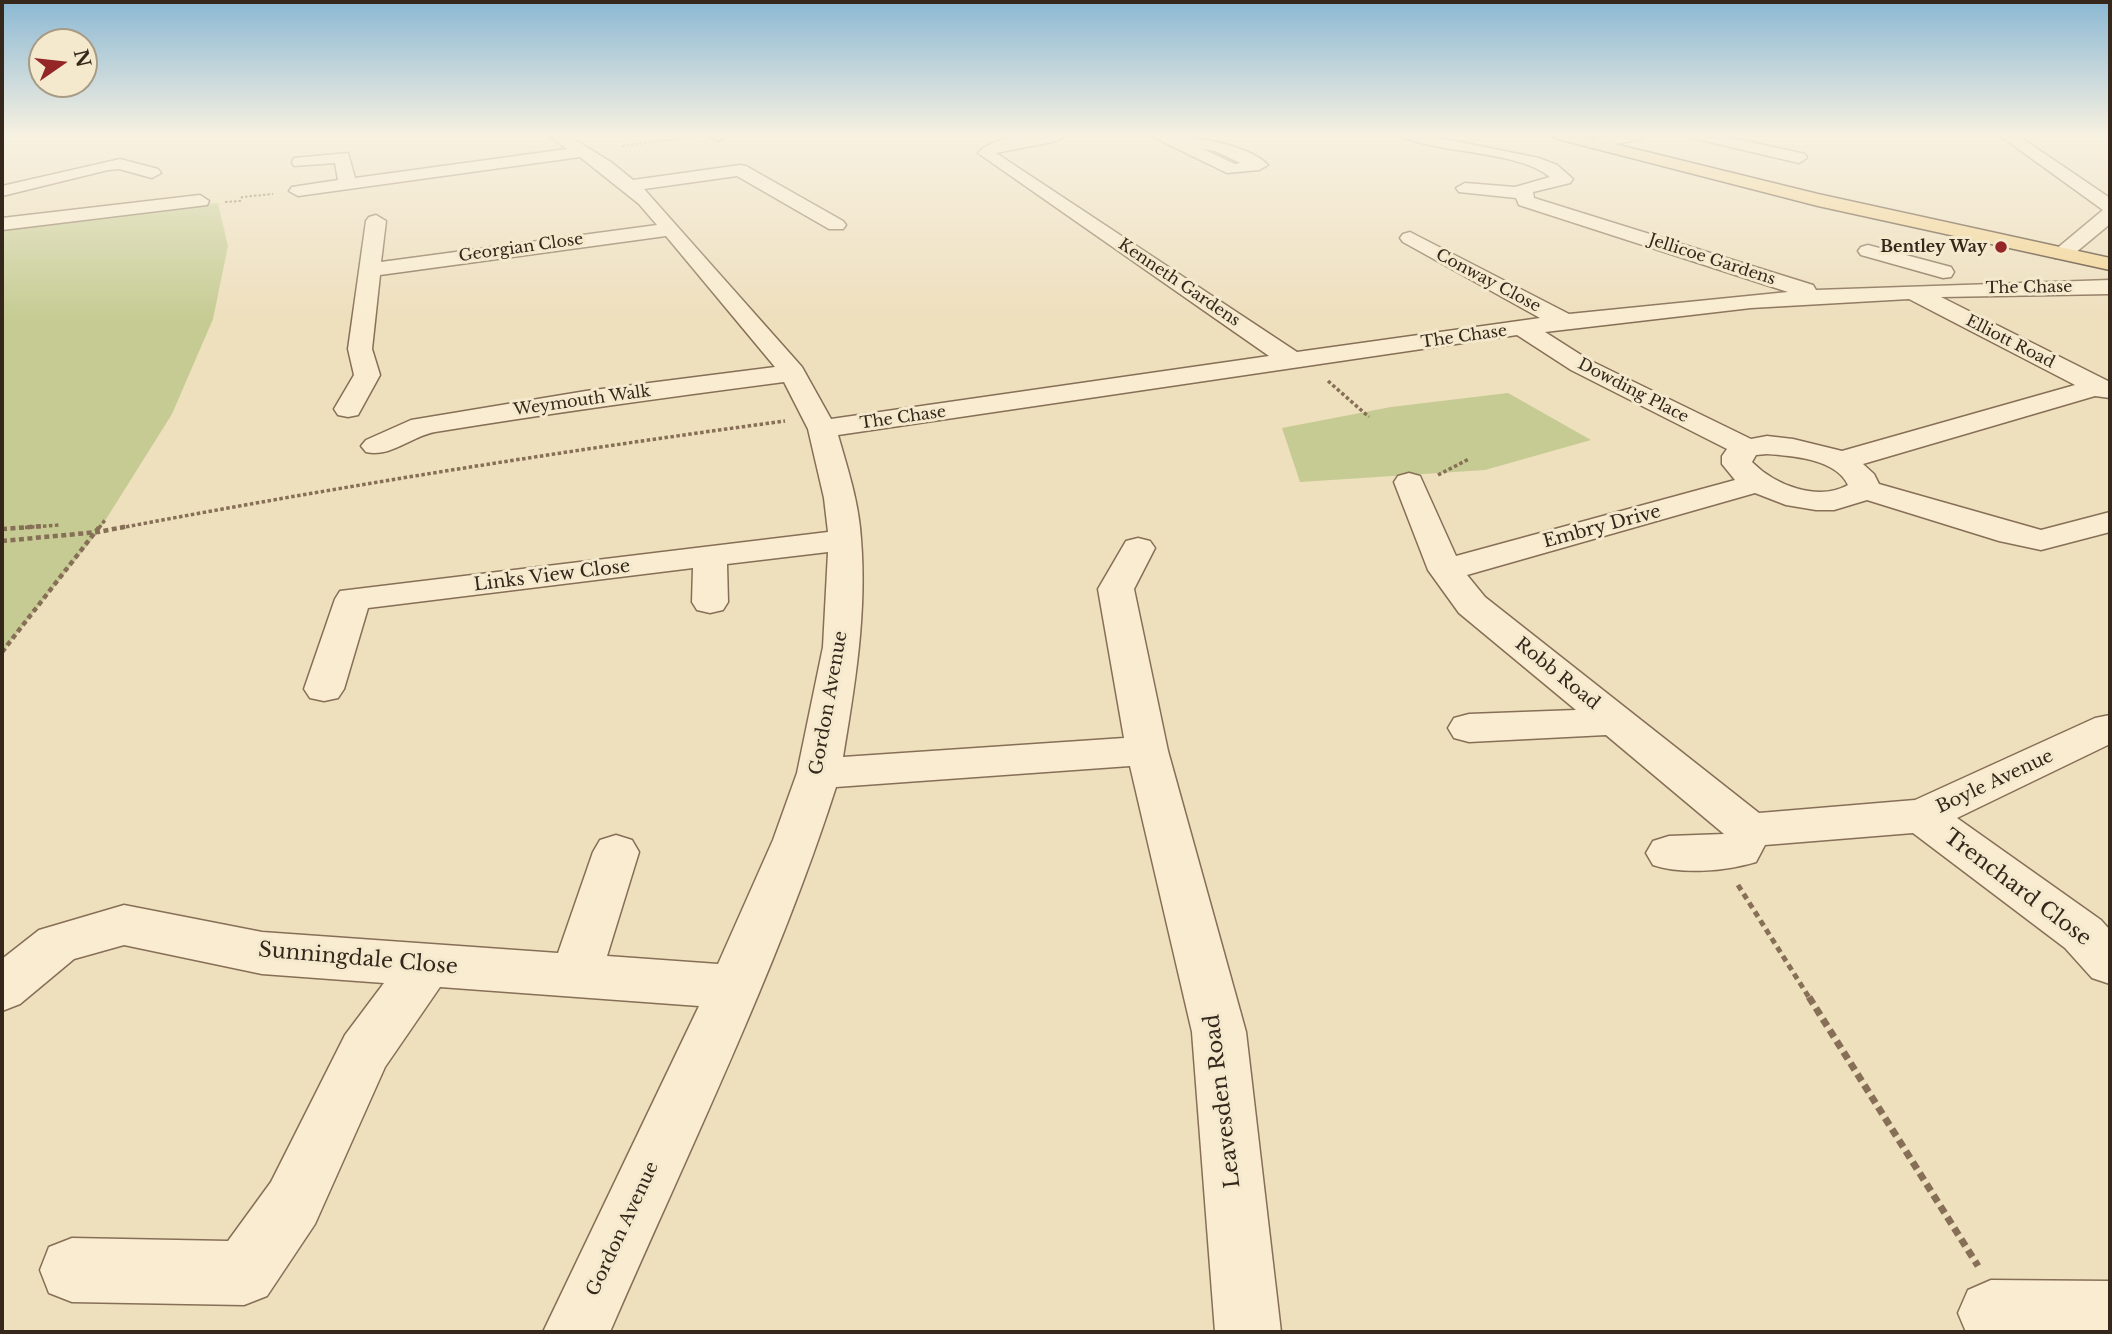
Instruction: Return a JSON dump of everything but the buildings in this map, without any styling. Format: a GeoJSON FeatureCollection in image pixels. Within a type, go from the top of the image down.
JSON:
{"type":"FeatureCollection","features":[{"type":"Feature","properties":{"kind":"main road"},"geometry":{"type":"LineString","coordinates":[[1803,197],[2110,264]]}},
{"type":"Feature","properties":{"kind":"street","name":"Gordon Avenue"},"geometry":{"type":"LineString","coordinates":[[576,1332],[734,987],[796,840],[819,773],[842,647],[845,540],[840,498],[820,423],[793,373],[641,197]]}},
{"type":"Feature","properties":{"kind":"street"},"geometry":{"type":"LineString","coordinates":[[790,197],[836,225]]}},
{"type":"Feature","properties":{"kind":"street","name":"Kenneth Gardens"},"geometry":{"type":"LineString","coordinates":[[1052,197],[1294,360]]}},
{"type":"Feature","properties":{"kind":"street","name":"Jellicoe Gardens"},"geometry":{"type":"LineString","coordinates":[[1525,197],[1526,201],[1823,296]]}},
{"type":"Feature","properties":{"kind":"street"},"geometry":{"type":"LineString","coordinates":[[2,223],[200,201]]}},
{"type":"Feature","properties":{"kind":"street"},"geometry":{"type":"LineString","coordinates":[[2063,254],[2110,214]]}},
{"type":"Feature","properties":{"kind":"street"},"geometry":{"type":"LineString","coordinates":[[348,409],[367,375],[360,349],[372,270],[376,221]]}},
{"type":"Feature","properties":{"kind":"street","name":"Georgian Close"},"geometry":{"type":"LineString","coordinates":[[372,270],[670,229]]}},
{"type":"Feature","properties":{"kind":"street","name":"Conway Close"},"geometry":{"type":"LineString","coordinates":[[1410,238],[1567,323]]}},
{"type":"Feature","properties":{"kind":"street"},"geometry":{"type":"LineString","coordinates":[[1868,251],[1949,281],[1977,272]]}},
{"type":"Feature","properties":{"kind":"street","name":"The Chase"},"geometry":{"type":"LineString","coordinates":[[820,423],[1700,306],[1910,291],[1949,281],[2110,287]]}},
{"type":"Feature","properties":{"kind":"street","name":"Elliott Road"},"geometry":{"type":"LineString","coordinates":[[1910,291],[2103,390]]}},
{"type":"Feature","properties":{"kind":"street","name":"Dowding Place"},"geometry":{"type":"LineString","coordinates":[[1522,328],[1580,365],[1747,448]]}},
{"type":"Feature","properties":{"kind":"street","name":"Weymouth Walk"},"geometry":{"type":"LineString","coordinates":[[376,446],[411,428],[586,399],[793,373]]}},
{"type":"Feature","properties":{"kind":"street"},"geometry":{"type":"LineString","coordinates":[[1840,461],[2103,390]]}},
{"type":"Feature","properties":{"kind":"street"},"geometry":{"type":"LineString","coordinates":[[1787,446],[1808,450],[1840,461],[1855,470],[1863,480],[1864,489],[1854,497],[1817,500],[1794,496],[1759,483],[1744,474],[1737,464],[1737,456],[1747,448],[1787,446]]}},
{"type":"Feature","properties":{"kind":"street","name":"Robb Road"},"geometry":{"type":"LineString","coordinates":[[1409,482],[1445,570],[1472,605],[1615,721],[1733,841]]}},
{"type":"Feature","properties":{"kind":"street","name":"Embry Drive"},"geometry":{"type":"LineString","coordinates":[[1445,570],[1759,483]]}},
{"type":"Feature","properties":{"kind":"street"},"geometry":{"type":"LineString","coordinates":[[1864,489],[2011,534],[2041,540],[2110,522]]}},
{"type":"Feature","properties":{"kind":"street","name":"Links View Close"},"geometry":{"type":"LineString","coordinates":[[324,689],[353,599],[845,540]]}},
{"type":"Feature","properties":{"kind":"street","name":"Leavesden Road"},"geometry":{"type":"LineString","coordinates":[[1138,548],[1116,589],[1147,751],[1219,1032],[1248,1332]]}},
{"type":"Feature","properties":{"kind":"street"},"geometry":{"type":"LineString","coordinates":[[710,557],[710,602]]}},
{"type":"Feature","properties":{"kind":"street"},"geometry":{"type":"LineString","coordinates":[[1469,728],[1615,721]]}},
{"type":"Feature","properties":{"kind":"street","name":"Boyle Avenue"},"geometry":{"type":"LineString","coordinates":[[1669,853],[1733,841],[1922,816],[2110,728]]}},
{"type":"Feature","properties":{"kind":"street"},"geometry":{"type":"LineString","coordinates":[[819,773],[1147,751]]}},
{"type":"Feature","properties":{"kind":"street","name":"Trenchard Close"},"geometry":{"type":"LineString","coordinates":[[1922,816],[2083,934],[2110,962]]}},
{"type":"Feature","properties":{"kind":"street"},"geometry":{"type":"LineString","coordinates":[[576,975],[616,852]]}},
{"type":"Feature","properties":{"kind":"street","name":"Sunningdale Close"},"geometry":{"type":"LineString","coordinates":[[2,989],[57,944],[124,925],[262,953],[734,987]]}},
{"type":"Feature","properties":{"kind":"street"},"geometry":{"type":"LineString","coordinates":[[72,1270],[244,1273],[293,1203],[364,1052],[427,965]]}},
{"type":"Feature","properties":{"kind":"street"},"geometry":{"type":"LineString","coordinates":[[2000,1314],[2110,1314]]}},
{"type":"Feature","properties":{"kind":"path"},"geometry":{"type":"LineString","coordinates":[[200,201],[240,201],[242,197]]}},
{"type":"Feature","properties":{"kind":"path"},"geometry":{"type":"LineString","coordinates":[[2,541],[98,532],[284,497],[560,451],[820,423]]}},
{"type":"Feature","properties":{"kind":"path"},"geometry":{"type":"LineString","coordinates":[[2,652],[105,520]]}},
{"type":"Feature","properties":{"kind":"path"},"geometry":{"type":"LineString","coordinates":[[2,529],[60,525]]}},
{"type":"Feature","properties":{"kind":"path"},"geometry":{"type":"LineString","coordinates":[[1733,841],[2000,1314]]}},
{"type":"Feature","properties":{"kind":"green space"},"geometry":{"type":"Polygon","coordinates":[[[218,203],[228,246],[213,319],[172,414],[98,532],[2,652],[2,226],[218,203]]]}},
{"type":"Feature","properties":{"kind":"green space"},"geometry":{"type":"Polygon","coordinates":[[[1508,393],[1591,440],[1485,470],[1300,482],[1282,428],[1391,407],[1508,393]]]}},
{"type":"Feature","properties":{"kind":"place","name":"Bentley Way"},"geometry":{"type":"Point","coordinates":[2001,247]}}]}
